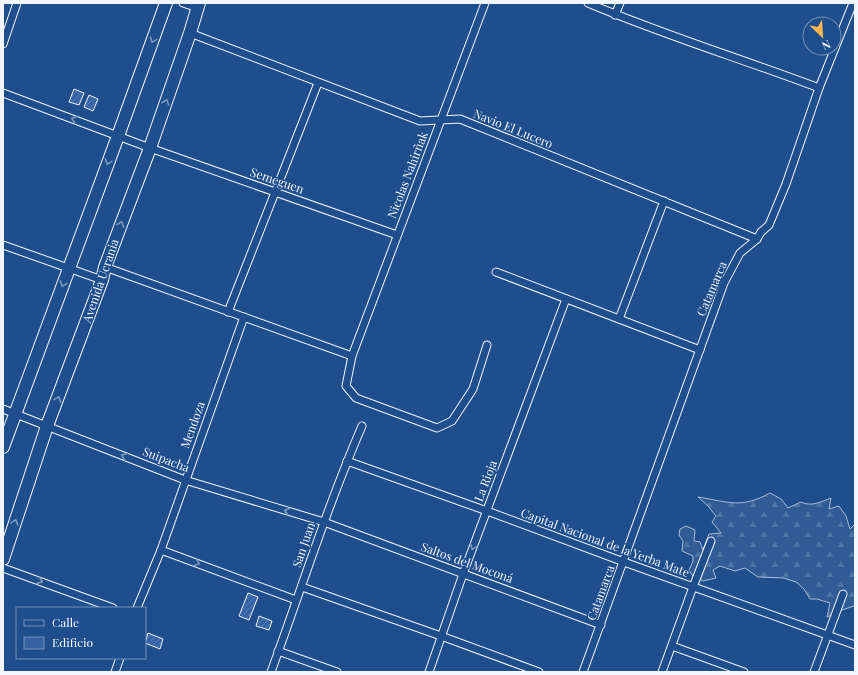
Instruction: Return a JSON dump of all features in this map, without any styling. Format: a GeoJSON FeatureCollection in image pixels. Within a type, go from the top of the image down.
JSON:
{"type":"FeatureCollection","features":[{"type":"Feature","properties":{"kind":"main road"},"geometry":{"type":"LineString","coordinates":[[3,447],[166,3]]}},
{"type":"Feature","properties":{"kind":"main road","name":"Avenida Ucrania"},"geometry":{"type":"LineString","coordinates":[[3,558],[48,426],[102,280],[105,267],[150,148],[199,6]]}},
{"type":"Feature","properties":{"kind":"street"},"geometry":{"type":"LineString","coordinates":[[3,44],[17,3]]}},
{"type":"Feature","properties":{"kind":"street"},"geometry":{"type":"LineString","coordinates":[[183,3],[199,6]]}},
{"type":"Feature","properties":{"kind":"street","name":"Nicolas Nahirñak"},"geometry":{"type":"LineString","coordinates":[[485,3],[352,356],[346,386],[356,398],[438,428],[452,421],[473,389],[487,345]]}},
{"type":"Feature","properties":{"kind":"street"},"geometry":{"type":"LineString","coordinates":[[588,3],[616,15],[819,88]]}},
{"type":"Feature","properties":{"kind":"street"},"geometry":{"type":"LineString","coordinates":[[616,15],[620,3]]}},
{"type":"Feature","properties":{"kind":"street","name":"Catamarca"},"geometry":{"type":"LineString","coordinates":[[583,672],[724,283],[740,253],[757,239],[761,232],[770,225],[786,184],[819,88],[853,3]]}},
{"type":"Feature","properties":{"kind":"street","name":"Navio El Lucero"},"geometry":{"type":"LineString","coordinates":[[190,33],[420,121],[460,119],[757,239]]}},
{"type":"Feature","properties":{"kind":"street"},"geometry":{"type":"LineString","coordinates":[[228,312],[318,83]]}},
{"type":"Feature","properties":{"kind":"street","name":"Semeguen"},"geometry":{"type":"LineString","coordinates":[[3,93],[150,148],[397,234]]}},
{"type":"Feature","properties":{"kind":"street"},"geometry":{"type":"LineString","coordinates":[[619,319],[664,201]]}},
{"type":"Feature","properties":{"kind":"street"},"geometry":{"type":"LineString","coordinates":[[3,245],[102,280]]}},
{"type":"Feature","properties":{"kind":"street"},"geometry":{"type":"LineString","coordinates":[[105,267],[352,356]]}},
{"type":"Feature","properties":{"kind":"street"},"geometry":{"type":"LineString","coordinates":[[496,272],[700,350]]}},
{"type":"Feature","properties":{"kind":"street","name":"La Rioja"},"geometry":{"type":"LineString","coordinates":[[429,672],[463,574],[566,299]]}},
{"type":"Feature","properties":{"kind":"street","name":"Mendoza"},"geometry":{"type":"LineString","coordinates":[[137,607],[161,550],[244,317]]}},
{"type":"Feature","properties":{"kind":"street","name":"Suipacha"},"geometry":{"type":"LineString","coordinates":[[3,409],[185,480],[324,522]]}},
{"type":"Feature","properties":{"kind":"street","name":"San Juan"},"geometry":{"type":"LineString","coordinates":[[271,672],[324,522],[362,426]]}},
{"type":"Feature","properties":{"kind":"street","name":"Capital Nacional de la Yerba Mate"},"geometry":{"type":"LineString","coordinates":[[347,461],[855,645]]}},
{"type":"Feature","properties":{"kind":"street","name":"Saltos del Moconá"},"geometry":{"type":"LineString","coordinates":[[324,522],[601,625]]}},
{"type":"Feature","properties":{"kind":"street"},"geometry":{"type":"LineString","coordinates":[[662,672],[711,542]]}},
{"type":"Feature","properties":{"kind":"street"},"geometry":{"type":"LineString","coordinates":[[161,550],[296,600]]}},
{"type":"Feature","properties":{"kind":"street"},"geometry":{"type":"LineString","coordinates":[[3,568],[109,607]]}},
{"type":"Feature","properties":{"kind":"street"},"geometry":{"type":"LineString","coordinates":[[302,587],[538,672]]}},
{"type":"Feature","properties":{"kind":"street"},"geometry":{"type":"LineString","coordinates":[[814,672],[842,594]]}},
{"type":"Feature","properties":{"kind":"street"},"geometry":{"type":"LineString","coordinates":[[672,646],[744,672]]}},
{"type":"Feature","properties":{"kind":"street"},"geometry":{"type":"LineString","coordinates":[[278,651],[337,672]]}},
{"type":"Feature","properties":{"kind":"street"},"geometry":{"type":"LineString","coordinates":[[115,672],[120,659]]}},
{"type":"Feature","properties":{"kind":"green space"},"geometry":{"type":"Polygon","coordinates":[[[770,493],[781,499],[788,508],[801,502],[812,504],[831,498],[829,509],[839,506],[846,516],[850,529],[855,524],[855,607],[842,610],[827,617],[830,603],[817,599],[810,599],[804,589],[796,582],[784,578],[758,577],[745,568],[735,571],[720,566],[713,570],[716,578],[703,581],[692,575],[689,570],[693,561],[693,556],[682,551],[683,541],[679,535],[680,529],[686,526],[695,530],[694,541],[700,542],[703,550],[709,534],[721,533],[712,522],[716,516],[698,497],[743,503],[760,498],[770,493]]]}},
{"type":"Feature","properties":{"kind":"building"},"geometry":{"type":"Polygon","coordinates":[[[74,89],[84,93],[79,105],[69,102],[74,89]]]}},
{"type":"Feature","properties":{"kind":"building"},"geometry":{"type":"Polygon","coordinates":[[[89,95],[98,99],[93,111],[84,107],[89,95]]]}},
{"type":"Feature","properties":{"kind":"building"},"geometry":{"type":"Polygon","coordinates":[[[248,593],[258,597],[249,620],[239,616],[248,593]]]}},
{"type":"Feature","properties":{"kind":"building"},"geometry":{"type":"Polygon","coordinates":[[[259,616],[272,621],[269,630],[256,626],[259,616]]]}},
{"type":"Feature","properties":{"kind":"building"},"geometry":{"type":"Polygon","coordinates":[[[148,633],[163,639],[160,649],[146,643],[148,633]]]}}]}
